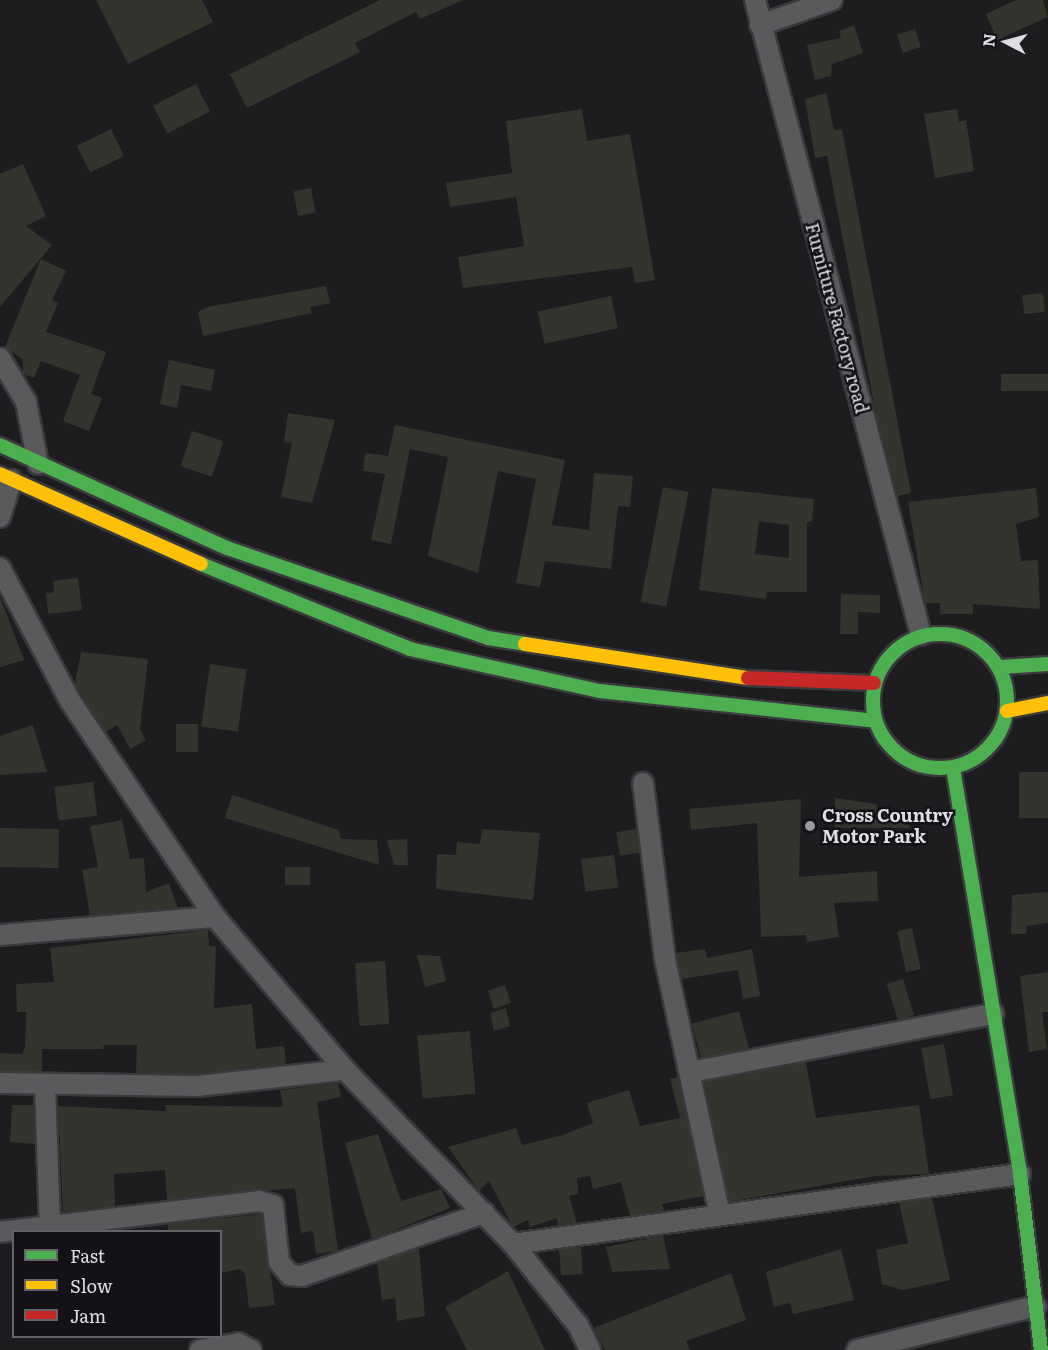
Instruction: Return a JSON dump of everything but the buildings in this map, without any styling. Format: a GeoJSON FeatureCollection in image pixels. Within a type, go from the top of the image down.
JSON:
{"type":"FeatureCollection","features":[{"type":"Feature","properties":{"kind":"main road"},"geometry":{"type":"LineString","coordinates":[[0,445],[38,465],[227,548],[488,638],[765,681],[874,683]]}},
{"type":"Feature","properties":{"kind":"main road"},"geometry":{"type":"LineString","coordinates":[[6,477],[410,649],[600,691],[876,721]]}},
{"type":"Feature","properties":{"kind":"main road"},"geometry":{"type":"LineString","coordinates":[[921,635],[966,637],[1000,667],[1007,711],[998,737],[978,757],[952,768],[920,766],[892,749],[876,721],[874,683],[891,653],[921,635]]}},
{"type":"Feature","properties":{"kind":"main road"},"geometry":{"type":"LineString","coordinates":[[1000,667],[1048,664]]}},
{"type":"Feature","properties":{"kind":"main road"},"geometry":{"type":"LineString","coordinates":[[1007,711],[1048,703]]}},
{"type":"Feature","properties":{"kind":"main road"},"geometry":{"type":"LineString","coordinates":[[952,768],[1020,1174],[1041,1350]]}},
{"type":"Feature","properties":{"kind":"street","name":"Furniture Factory road"},"geometry":{"type":"LineString","coordinates":[[754,0],[921,635]]}},
{"type":"Feature","properties":{"kind":"street"},"geometry":{"type":"LineString","coordinates":[[760,25],[832,0]]}},
{"type":"Feature","properties":{"kind":"street"},"geometry":{"type":"LineString","coordinates":[[0,358],[26,402],[38,465]]}},
{"type":"Feature","properties":{"kind":"street"},"geometry":{"type":"LineString","coordinates":[[0,517],[6,477]]}},
{"type":"Feature","properties":{"kind":"street"},"geometry":{"type":"LineString","coordinates":[[0,568],[69,699],[215,917],[345,1070],[513,1244],[578,1325],[590,1350]]}},
{"type":"Feature","properties":{"kind":"street"},"geometry":{"type":"LineString","coordinates":[[643,783],[665,959],[720,1215]]}},
{"type":"Feature","properties":{"kind":"street"},"geometry":{"type":"LineString","coordinates":[[0,935],[215,917]]}},
{"type":"Feature","properties":{"kind":"street"},"geometry":{"type":"LineString","coordinates":[[691,1072],[993,1014]]}},
{"type":"Feature","properties":{"kind":"street"},"geometry":{"type":"LineString","coordinates":[[0,1083],[197,1086],[345,1070]]}},
{"type":"Feature","properties":{"kind":"street"},"geometry":{"type":"LineString","coordinates":[[45,1085],[50,1228]]}},
{"type":"Feature","properties":{"kind":"street"},"geometry":{"type":"LineString","coordinates":[[513,1244],[1020,1174]]}},
{"type":"Feature","properties":{"kind":"street"},"geometry":{"type":"LineString","coordinates":[[25,1230],[259,1201],[273,1205],[279,1262],[290,1275],[302,1276],[484,1214]]}},
{"type":"Feature","properties":{"kind":"street"},"geometry":{"type":"LineString","coordinates":[[857,1350],[1036,1306]]}},
{"type":"Feature","properties":{"kind":"street"},"geometry":{"type":"LineString","coordinates":[[200,1350],[238,1343],[251,1350]]}},
{"type":"Feature","properties":{"kind":"traffic: fast"},"geometry":{"type":"LineString","coordinates":[[0,445],[227,548],[488,638],[525,644]]}},
{"type":"Feature","properties":{"kind":"traffic: fast"},"geometry":{"type":"LineString","coordinates":[[201,564],[410,649],[600,691],[875,721]]}},
{"type":"Feature","properties":{"kind":"traffic: fast"},"geometry":{"type":"LineString","coordinates":[[940,634],[966,639],[987,654],[1002,675],[1007,701],[1002,727],[987,748],[966,763],[940,768],[914,763],[893,748],[878,727],[873,701],[878,675],[893,654],[914,639],[940,634]]}},
{"type":"Feature","properties":{"kind":"traffic: fast"},"geometry":{"type":"LineString","coordinates":[[1000,667],[1048,664]]}},
{"type":"Feature","properties":{"kind":"traffic: fast"},"geometry":{"type":"LineString","coordinates":[[953,768],[1020,1174],[1041,1350]]}},
{"type":"Feature","properties":{"kind":"traffic: slow"},"geometry":{"type":"LineString","coordinates":[[0,474],[201,564]]}},
{"type":"Feature","properties":{"kind":"traffic: slow"},"geometry":{"type":"LineString","coordinates":[[525,644],[748,678]]}},
{"type":"Feature","properties":{"kind":"traffic: slow"},"geometry":{"type":"LineString","coordinates":[[1007,711],[1048,703]]}},
{"type":"Feature","properties":{"kind":"traffic: jam"},"geometry":{"type":"LineString","coordinates":[[748,678],[874,683]]}},
{"type":"Feature","properties":{"kind":"place","name":"Cross Country Motor Park"},"geometry":{"type":"Point","coordinates":[810,826]}}]}
